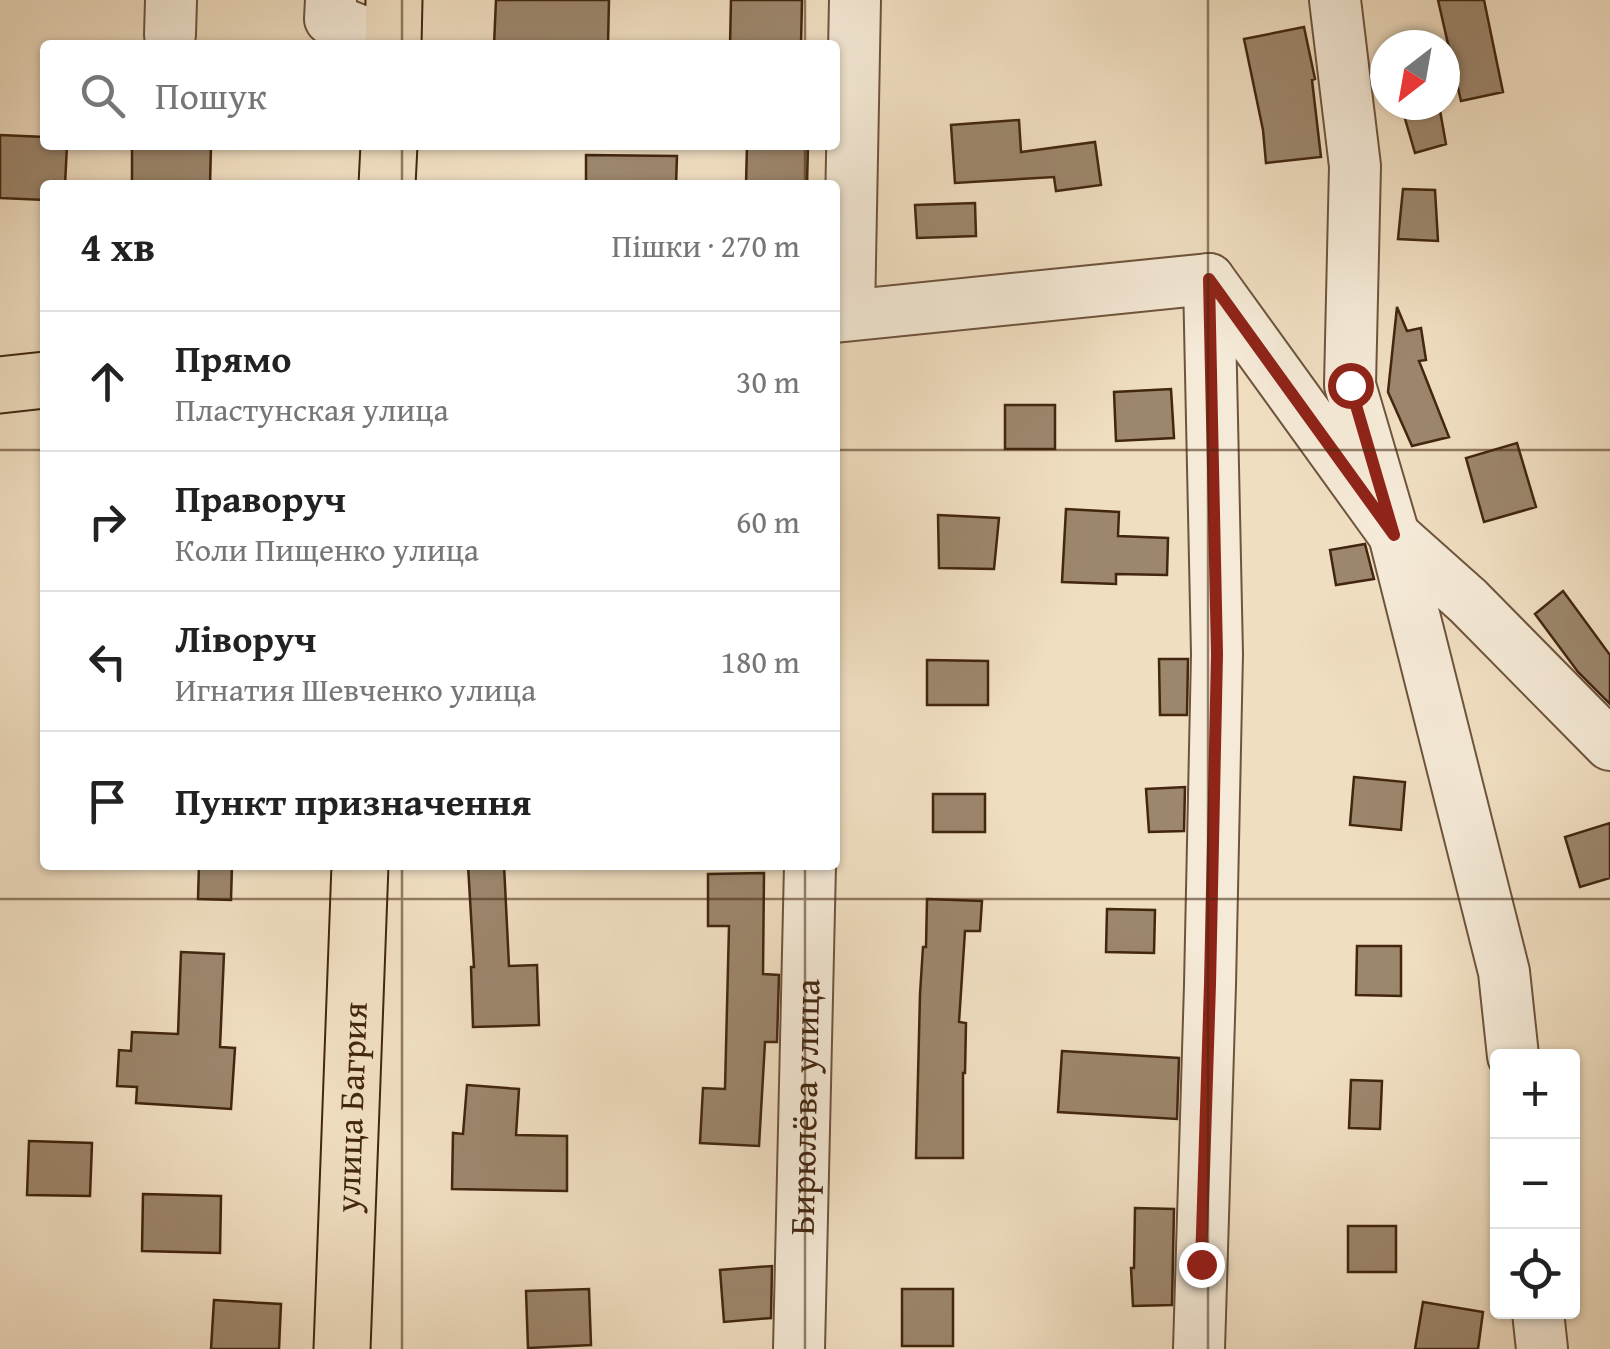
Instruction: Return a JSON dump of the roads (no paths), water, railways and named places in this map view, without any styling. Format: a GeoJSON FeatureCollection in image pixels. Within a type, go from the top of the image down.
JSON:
{"type":"FeatureCollection","features":[{"type":"Feature","properties":{"kind":"main road"},"geometry":{"type":"LineString","coordinates":[[387,180],[388,150]]}},
{"type":"Feature","properties":{"kind":"main road"},"geometry":{"type":"LineString","coordinates":[[0,384],[40,380]]}},
{"type":"Feature","properties":{"kind":"main road","name":"улица Багрия"},"geometry":{"type":"LineString","coordinates":[[342,1349],[360,870]]}},
{"type":"Feature","properties":{"kind":"street"},"geometry":{"type":"LineString","coordinates":[[331,0],[330,18],[393,29]]}},
{"type":"Feature","properties":{"kind":"street"},"geometry":{"type":"LineString","coordinates":[[855,0],[842,316],[1209,279]]}},
{"type":"Feature","properties":{"kind":"street"},"geometry":{"type":"LineString","coordinates":[[1336,0],[1355,166],[1350,385],[1394,535],[1504,972],[1512,1049]]}},
{"type":"Feature","properties":{"kind":"street"},"geometry":{"type":"LineString","coordinates":[[1209,279],[1394,535],[1468,601],[1610,744]]}},
{"type":"Feature","properties":{"kind":"street"},"geometry":{"type":"LineString","coordinates":[[1198,1349],[1217,654],[1209,279]]}},
{"type":"Feature","properties":{"kind":"street","name":"Бирюлёва улица"},"geometry":{"type":"LineString","coordinates":[[799,1349],[810,870]]}},
{"type":"Feature","properties":{"kind":"street"},"geometry":{"type":"LineString","coordinates":[[1539,1319],[1542,1349]]}}]}
